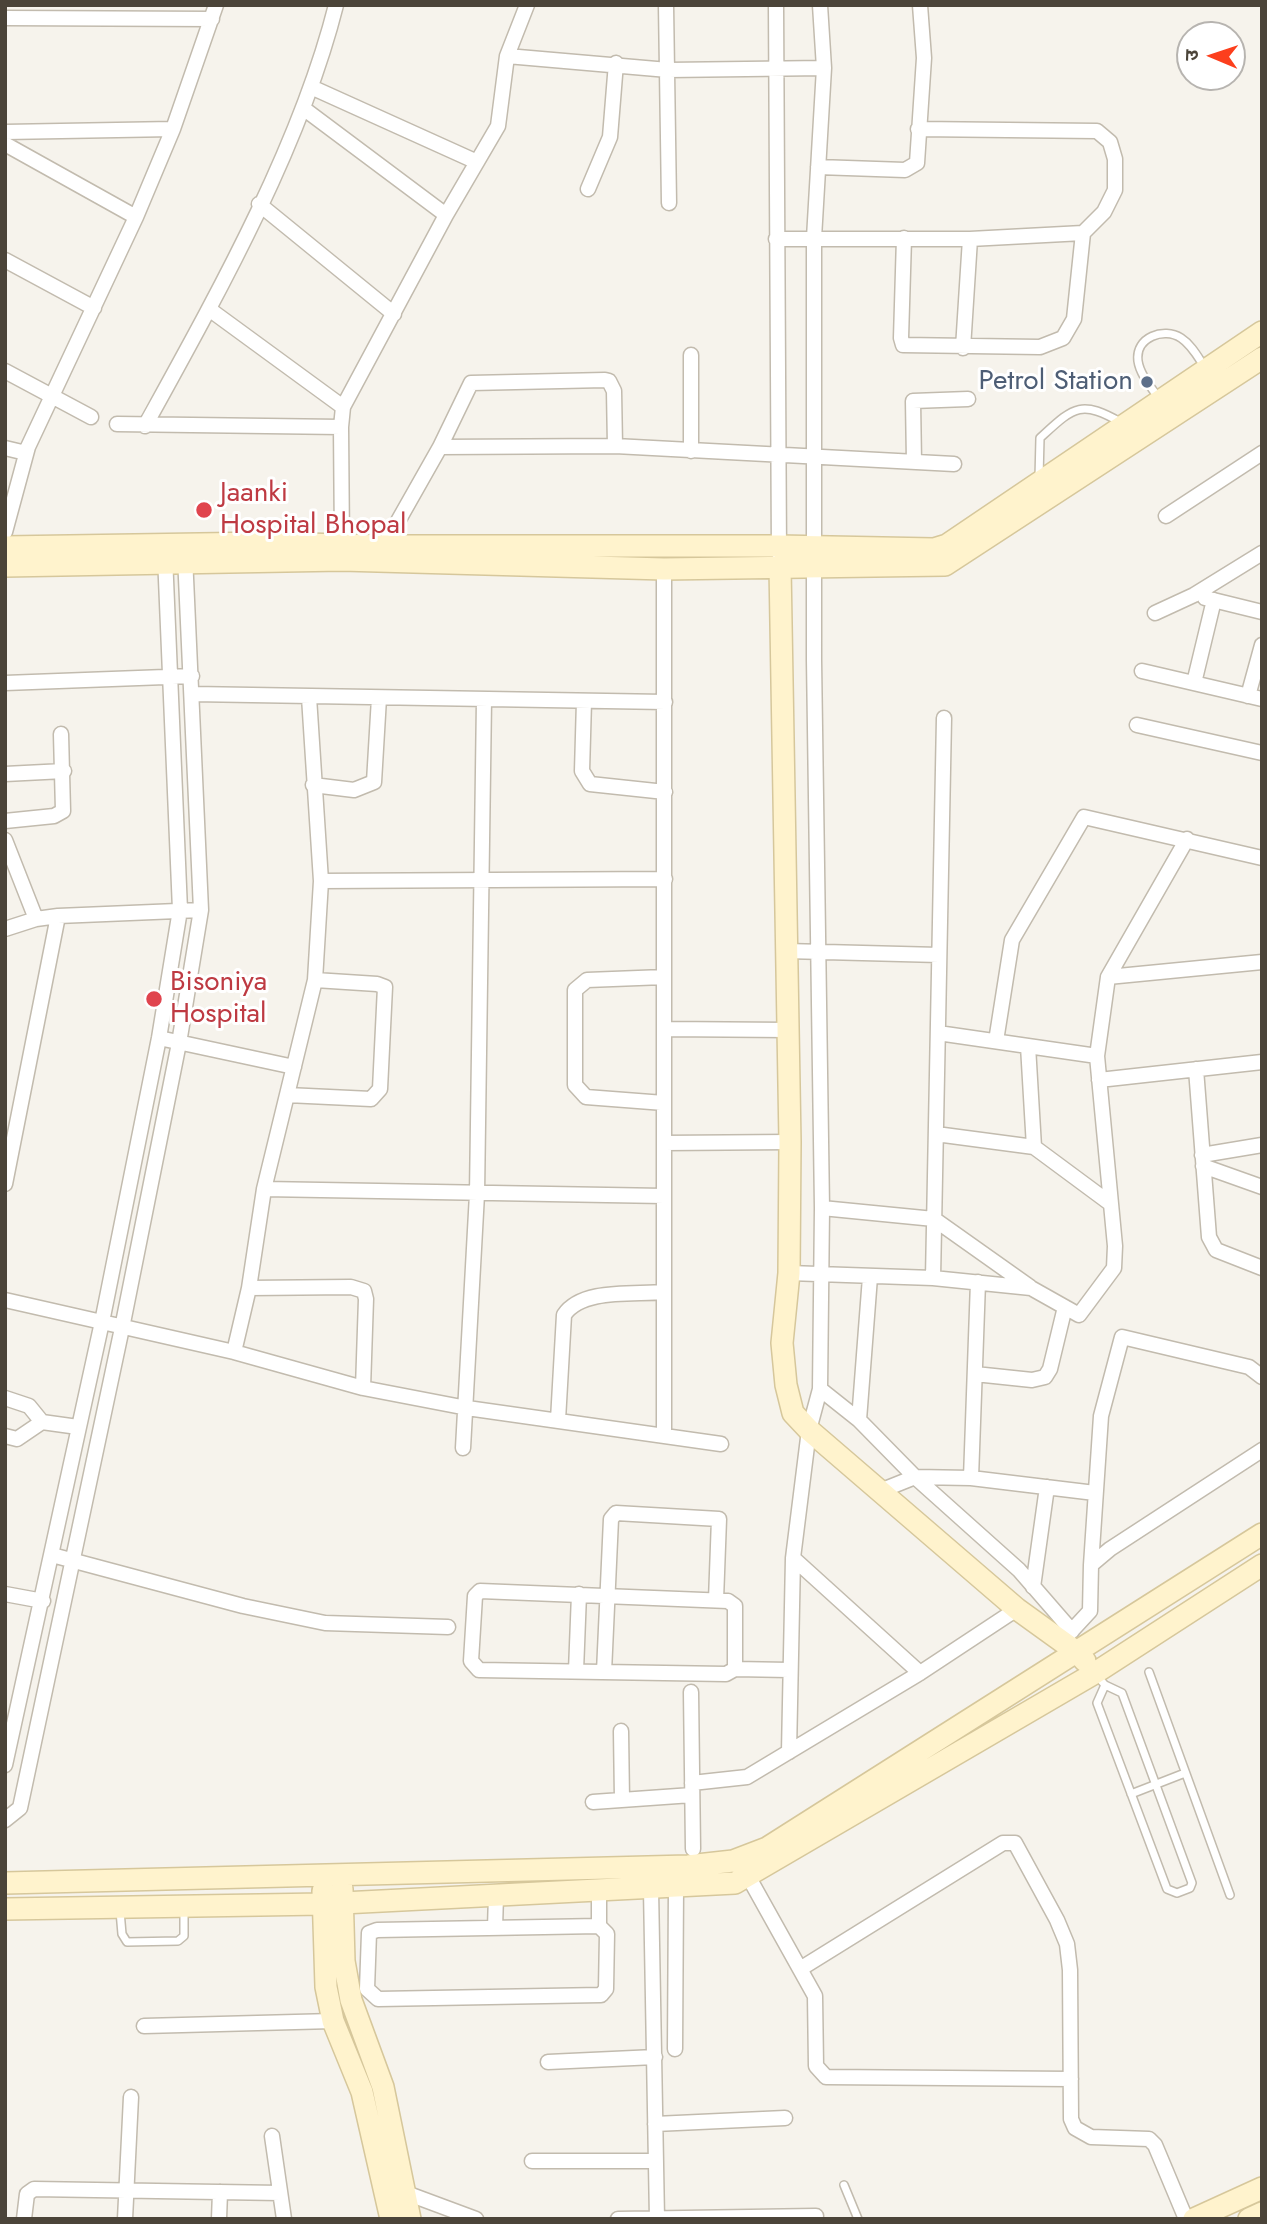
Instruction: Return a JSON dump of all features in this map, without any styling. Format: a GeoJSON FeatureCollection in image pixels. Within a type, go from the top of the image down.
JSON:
{"type":"FeatureCollection","features":[{"type":"Feature","properties":{"kind":"street"},"geometry":{"type":"LineString","coordinates":[[145,426],[209,309],[303,108],[336,5]]}},
{"type":"Feature","properties":{"kind":"street"},"geometry":{"type":"LineString","coordinates":[[342,545],[343,407],[446,215],[498,126],[507,56],[527,5]]}},
{"type":"Feature","properties":{"kind":"street"},"geometry":{"type":"LineString","coordinates":[[666,5],[668,203]]}},
{"type":"Feature","properties":{"kind":"street"},"geometry":{"type":"LineString","coordinates":[[776,5],[779,556],[790,1142],[789,1273],[782,1343],[786,1385],[793,1413],[809,1430],[1017,1609],[1071,1642]]}},
{"type":"Feature","properties":{"kind":"street"},"geometry":{"type":"LineString","coordinates":[[789,1752],[793,1558],[809,1430],[820,1389],[822,1208],[814,238],[824,68],[820,5]]}},
{"type":"Feature","properties":{"kind":"street"},"geometry":{"type":"LineString","coordinates":[[818,167],[905,170],[917,163],[924,58],[920,5]]}},
{"type":"Feature","properties":{"kind":"street"},"geometry":{"type":"LineString","coordinates":[[5,18],[214,12],[173,129],[136,217],[26,453],[5,532]]}},
{"type":"Feature","properties":{"kind":"street"},"geometry":{"type":"LineString","coordinates":[[507,56],[616,63],[668,70],[824,68]]}},
{"type":"Feature","properties":{"kind":"street"},"geometry":{"type":"LineString","coordinates":[[588,189],[610,138],[616,63]]}},
{"type":"Feature","properties":{"kind":"street"},"geometry":{"type":"LineString","coordinates":[[311,87],[477,162]]}},
{"type":"Feature","properties":{"kind":"street"},"geometry":{"type":"LineString","coordinates":[[303,108],[446,215]]}},
{"type":"Feature","properties":{"kind":"street"},"geometry":{"type":"LineString","coordinates":[[5,132],[173,129]]}},
{"type":"Feature","properties":{"kind":"street"},"geometry":{"type":"LineString","coordinates":[[904,238],[901,338],[904,345],[963,348],[1040,347],[1063,338],[1074,318],[1083,233],[1104,212],[1115,190],[1115,159],[1110,142],[1097,131],[918,129]]}},
{"type":"Feature","properties":{"kind":"street"},"geometry":{"type":"LineString","coordinates":[[5,144],[136,217]]}},
{"type":"Feature","properties":{"kind":"street"},"geometry":{"type":"LineString","coordinates":[[259,204],[394,314]]}},
{"type":"Feature","properties":{"kind":"street"},"geometry":{"type":"LineString","coordinates":[[776,239],[970,239],[1083,233]]}},
{"type":"Feature","properties":{"kind":"street"},"geometry":{"type":"LineString","coordinates":[[963,348],[970,239]]}},
{"type":"Feature","properties":{"kind":"street"},"geometry":{"type":"LineString","coordinates":[[5,260],[94,308]]}},
{"type":"Feature","properties":{"kind":"street"},"geometry":{"type":"LineString","coordinates":[[209,309],[343,407]]}},
{"type":"Feature","properties":{"kind":"street"},"geometry":{"type":"LineString","coordinates":[[5,566],[175,552],[342,545],[815,556],[949,564],[1132,428],[1160,400],[1262,332]]}},
{"type":"Feature","properties":{"kind":"street"},"geometry":{"type":"LineString","coordinates":[[691,355],[691,451]]}},
{"type":"Feature","properties":{"kind":"street"},"geometry":{"type":"LineString","coordinates":[[815,556],[941,547],[1040,482],[1132,428],[1262,358]]}},
{"type":"Feature","properties":{"kind":"street"},"geometry":{"type":"LineString","coordinates":[[5,371],[91,418]]}},
{"type":"Feature","properties":{"kind":"street"},"geometry":{"type":"LineString","coordinates":[[384,546],[440,447],[471,383],[609,381],[614,391],[615,446]]}},
{"type":"Feature","properties":{"kind":"street"},"geometry":{"type":"LineString","coordinates":[[914,461],[913,401],[968,398]]}},
{"type":"Feature","properties":{"kind":"street"},"geometry":{"type":"LineString","coordinates":[[117,424],[341,427]]}},
{"type":"Feature","properties":{"kind":"street"},"geometry":{"type":"LineString","coordinates":[[440,447],[615,446],[780,457],[954,464]]}},
{"type":"Feature","properties":{"kind":"street"},"geometry":{"type":"LineString","coordinates":[[5,448],[26,453]]}},
{"type":"Feature","properties":{"kind":"street"},"geometry":{"type":"LineString","coordinates":[[1166,516],[1262,453]]}},
{"type":"Feature","properties":{"kind":"street"},"geometry":{"type":"LineString","coordinates":[[5,547],[664,569],[779,556]]}},
{"type":"Feature","properties":{"kind":"street"},"geometry":{"type":"LineString","coordinates":[[5,1820],[20,1808],[122,1328],[179,1043],[201,910],[192,676],[175,552]]}},
{"type":"Feature","properties":{"kind":"street"},"geometry":{"type":"LineString","coordinates":[[5,1765],[102,1322],[159,1038],[180,910],[171,676],[175,552]]}},
{"type":"Feature","properties":{"kind":"street"},"geometry":{"type":"LineString","coordinates":[[1154,613],[1194,595],[1262,554]]}},
{"type":"Feature","properties":{"kind":"street"},"geometry":{"type":"LineString","coordinates":[[664,569],[664,1433]]}},
{"type":"Feature","properties":{"kind":"street"},"geometry":{"type":"LineString","coordinates":[[1194,595],[1262,612]]}},
{"type":"Feature","properties":{"kind":"street"},"geometry":{"type":"LineString","coordinates":[[1194,683],[1214,600]]}},
{"type":"Feature","properties":{"kind":"street"},"geometry":{"type":"LineString","coordinates":[[1142,671],[1255,697],[1262,645]]}},
{"type":"Feature","properties":{"kind":"street"},"geometry":{"type":"LineString","coordinates":[[5,683],[192,676]]}},
{"type":"Feature","properties":{"kind":"street"},"geometry":{"type":"LineString","coordinates":[[193,694],[665,702]]}},
{"type":"Feature","properties":{"kind":"street"},"geometry":{"type":"LineString","coordinates":[[234,1352],[249,1288],[264,1189],[315,980],[321,881],[309,697]]}},
{"type":"Feature","properties":{"kind":"street"},"geometry":{"type":"LineString","coordinates":[[313,785],[354,790],[374,782],[379,698]]}},
{"type":"Feature","properties":{"kind":"street"},"geometry":{"type":"LineString","coordinates":[[463,1448],[477,1194],[484,699]]}},
{"type":"Feature","properties":{"kind":"street"},"geometry":{"type":"LineString","coordinates":[[584,701],[582,771],[590,784],[665,792]]}},
{"type":"Feature","properties":{"kind":"street"},"geometry":{"type":"LineString","coordinates":[[933,1278],[944,718]]}},
{"type":"Feature","properties":{"kind":"street"},"geometry":{"type":"LineString","coordinates":[[1137,725],[1262,753]]}},
{"type":"Feature","properties":{"kind":"street"},"geometry":{"type":"LineString","coordinates":[[5,821],[60,814],[65,805],[61,734]]}},
{"type":"Feature","properties":{"kind":"street"},"geometry":{"type":"LineString","coordinates":[[5,774],[64,771]]}},
{"type":"Feature","properties":{"kind":"street"},"geometry":{"type":"LineString","coordinates":[[996,1041],[1012,940],[1084,817],[1187,839],[1262,859]]}},
{"type":"Feature","properties":{"kind":"street"},"geometry":{"type":"LineString","coordinates":[[5,839],[36,919]]}},
{"type":"Feature","properties":{"kind":"street"},"geometry":{"type":"LineString","coordinates":[[822,1208],[934,1219],[1031,1288],[1079,1315],[1114,1268],[1111,1204],[1097,1056],[1108,977],[1187,839]]}},
{"type":"Feature","properties":{"kind":"street"},"geometry":{"type":"LineString","coordinates":[[321,881],[665,879]]}},
{"type":"Feature","properties":{"kind":"street"},"geometry":{"type":"LineString","coordinates":[[5,929],[36,919],[58,916],[201,910]]}},
{"type":"Feature","properties":{"kind":"street"},"geometry":{"type":"LineString","coordinates":[[5,1184],[10,1130],[58,916]]}},
{"type":"Feature","properties":{"kind":"street"},"geometry":{"type":"LineString","coordinates":[[786,951],[939,955]]}},
{"type":"Feature","properties":{"kind":"street"},"geometry":{"type":"LineString","coordinates":[[1108,977],[1262,962]]}},
{"type":"Feature","properties":{"kind":"street"},"geometry":{"type":"LineString","coordinates":[[664,977],[587,980],[575,990],[575,1085],[586,1097],[664,1103]]}},
{"type":"Feature","properties":{"kind":"street"},"geometry":{"type":"LineString","coordinates":[[287,1095],[371,1099],[380,1089],[385,987],[377,984],[315,980]]}},
{"type":"Feature","properties":{"kind":"street"},"geometry":{"type":"LineString","coordinates":[[664,1029],[789,1030]]}},
{"type":"Feature","properties":{"kind":"street"},"geometry":{"type":"LineString","coordinates":[[938,1033],[1097,1056]]}},
{"type":"Feature","properties":{"kind":"street"},"geometry":{"type":"LineString","coordinates":[[159,1038],[294,1067]]}},
{"type":"Feature","properties":{"kind":"street"},"geometry":{"type":"LineString","coordinates":[[1028,1046],[1034,1147]]}},
{"type":"Feature","properties":{"kind":"street"},"geometry":{"type":"LineString","coordinates":[[1099,1080],[1262,1062]]}},
{"type":"Feature","properties":{"kind":"street"},"geometry":{"type":"LineString","coordinates":[[1196,1069],[1209,1237],[1216,1250],[1262,1268]]}},
{"type":"Feature","properties":{"kind":"street"},"geometry":{"type":"LineString","coordinates":[[936,1134],[1034,1147],[1111,1204]]}},
{"type":"Feature","properties":{"kind":"street"},"geometry":{"type":"LineString","coordinates":[[664,1143],[790,1142]]}},
{"type":"Feature","properties":{"kind":"street"},"geometry":{"type":"LineString","coordinates":[[1203,1160],[1262,1145]]}},
{"type":"Feature","properties":{"kind":"street"},"geometry":{"type":"LineString","coordinates":[[1203,1160],[1262,1187]]}},
{"type":"Feature","properties":{"kind":"street"},"geometry":{"type":"LineString","coordinates":[[264,1189],[664,1196]]}},
{"type":"Feature","properties":{"kind":"street"},"geometry":{"type":"LineString","coordinates":[[789,1273],[933,1278],[1031,1288]]}},
{"type":"Feature","properties":{"kind":"street"},"geometry":{"type":"LineString","coordinates":[[859,1420],[870,1277]]}},
{"type":"Feature","properties":{"kind":"street"},"geometry":{"type":"LineString","coordinates":[[971,1478],[978,1282]]}},
{"type":"Feature","properties":{"kind":"street"},"geometry":{"type":"LineString","coordinates":[[249,1288],[351,1287],[363,1291],[366,1300],[363,1388]]}},
{"type":"Feature","properties":{"kind":"street"},"geometry":{"type":"LineString","coordinates":[[558,1420],[564,1315],[572,1304],[586,1298],[664,1292]]}},
{"type":"Feature","properties":{"kind":"street"},"geometry":{"type":"LineString","coordinates":[[5,1300],[234,1352],[363,1388],[467,1408],[664,1433],[721,1444]]}},
{"type":"Feature","properties":{"kind":"street"},"geometry":{"type":"LineString","coordinates":[[975,1374],[1032,1380],[1045,1377],[1050,1369],[1065,1307]]}},
{"type":"Feature","properties":{"kind":"street"},"geometry":{"type":"LineString","coordinates":[[1071,1642],[1090,1611],[1101,1416],[1122,1337],[1249,1367],[1262,1377]]}},
{"type":"Feature","properties":{"kind":"street"},"geometry":{"type":"LineString","coordinates":[[820,1389],[859,1420],[915,1477],[1033,1587],[1100,1679]]}},
{"type":"Feature","properties":{"kind":"street"},"geometry":{"type":"LineString","coordinates":[[5,1398],[29,1406],[42,1422]]}},
{"type":"Feature","properties":{"kind":"street"},"geometry":{"type":"LineString","coordinates":[[5,1436],[17,1438],[42,1422],[78,1427]]}},
{"type":"Feature","properties":{"kind":"street"},"geometry":{"type":"LineString","coordinates":[[1091,1565],[1110,1549],[1262,1450]]}},
{"type":"Feature","properties":{"kind":"street"},"geometry":{"type":"LineString","coordinates":[[880,1491],[915,1477],[971,1478],[1095,1493]]}},
{"type":"Feature","properties":{"kind":"street"},"geometry":{"type":"LineString","coordinates":[[1033,1587],[1047,1487]]}},
{"type":"Feature","properties":{"kind":"street"},"geometry":{"type":"LineString","coordinates":[[604,1672],[611,1519],[621,1512],[719,1519],[716,1600]]}},
{"type":"Feature","properties":{"kind":"street"},"geometry":{"type":"LineString","coordinates":[[5,1883],[688,1867],[733,1861],[767,1847],[1071,1642],[1262,1534]]}},
{"type":"Feature","properties":{"kind":"street"},"geometry":{"type":"LineString","coordinates":[[52,1555],[243,1606],[325,1623],[448,1627]]}},
{"type":"Feature","properties":{"kind":"street"},"geometry":{"type":"LineString","coordinates":[[793,1558],[920,1673]]}},
{"type":"Feature","properties":{"kind":"street"},"geometry":{"type":"LineString","coordinates":[[5,1909],[333,1903],[735,1883],[1100,1679],[1262,1565]]}},
{"type":"Feature","properties":{"kind":"street"},"geometry":{"type":"LineString","coordinates":[[734,1669],[735,1606],[728,1601],[579,1594],[477,1593],[471,1661],[479,1670],[726,1674],[734,1669],[789,1670]]}},
{"type":"Feature","properties":{"kind":"street"},"geometry":{"type":"LineString","coordinates":[[5,1594],[43,1601]]}},
{"type":"Feature","properties":{"kind":"street"},"geometry":{"type":"LineString","coordinates":[[576,1671],[579,1594]]}},
{"type":"Feature","properties":{"kind":"street"},"geometry":{"type":"LineString","coordinates":[[593,1802],[621,1800],[742,1780],[920,1673],[1017,1609]]}},
{"type":"Feature","properties":{"kind":"street"},"geometry":{"type":"LineString","coordinates":[[691,1692],[693,1849]]}},
{"type":"Feature","properties":{"kind":"street"},"geometry":{"type":"LineString","coordinates":[[621,1731],[621,1800]]}},
{"type":"Feature","properties":{"kind":"street"},"geometry":{"type":"LineString","coordinates":[[800,1969],[1003,1843],[1015,1843],[1067,1944],[1071,2119],[1075,2128],[1091,2137],[1149,2139],[1155,2145],[1186,2219]]}},
{"type":"Feature","properties":{"kind":"street"},"geometry":{"type":"LineString","coordinates":[[748,1876],[815,1996],[816,2066],[826,2077],[1071,2079]]}},
{"type":"Feature","properties":{"kind":"street"},"geometry":{"type":"LineString","coordinates":[[332,1877],[333,1903],[326,1987],[333,2021],[362,2092],[391,2219]]}},
{"type":"Feature","properties":{"kind":"street"},"geometry":{"type":"LineString","coordinates":[[675,2049],[676,1888]]}},
{"type":"Feature","properties":{"kind":"street"},"geometry":{"type":"LineString","coordinates":[[651,1889],[657,2219]]}},
{"type":"Feature","properties":{"kind":"street"},"geometry":{"type":"LineString","coordinates":[[599,1891],[599,1926],[607,1934],[606,1989],[593,1998],[378,1999],[367,1989],[369,1933],[377,1930],[599,1926]]}},
{"type":"Feature","properties":{"kind":"street"},"geometry":{"type":"LineString","coordinates":[[495,1928],[496,1895]]}},
{"type":"Feature","properties":{"kind":"street"},"geometry":{"type":"LineString","coordinates":[[333,1903],[351,2000],[383,2087],[410,2219]]}},
{"type":"Feature","properties":{"kind":"street"},"geometry":{"type":"LineString","coordinates":[[144,2025],[333,2021]]}},
{"type":"Feature","properties":{"kind":"street"},"geometry":{"type":"LineString","coordinates":[[548,2062],[655,2057]]}},
{"type":"Feature","properties":{"kind":"street"},"geometry":{"type":"LineString","coordinates":[[362,2092],[383,2087]]}},
{"type":"Feature","properties":{"kind":"street"},"geometry":{"type":"LineString","coordinates":[[125,2219],[131,2097]]}},
{"type":"Feature","properties":{"kind":"street"},"geometry":{"type":"LineString","coordinates":[[655,2124],[785,2118]]}},
{"type":"Feature","properties":{"kind":"street"},"geometry":{"type":"LineString","coordinates":[[272,2136],[284,2219]]}},
{"type":"Feature","properties":{"kind":"street"},"geometry":{"type":"LineString","coordinates":[[532,2161],[656,2161]]}},
{"type":"Feature","properties":{"kind":"street"},"geometry":{"type":"LineString","coordinates":[[1194,2219],[1262,2188]]}},
{"type":"Feature","properties":{"kind":"street"},"geometry":{"type":"LineString","coordinates":[[24,2219],[27,2194],[34,2189],[280,2193]]}},
{"type":"Feature","properties":{"kind":"street"},"geometry":{"type":"LineString","coordinates":[[219,2192],[219,2219]]}},
{"type":"Feature","properties":{"kind":"street"},"geometry":{"type":"LineString","coordinates":[[406,2193],[476,2219]]}},
{"type":"Feature","properties":{"kind":"street"},"geometry":{"type":"LineString","coordinates":[[1249,2219],[1262,2213]]}},
{"type":"Feature","properties":{"kind":"street"},"geometry":{"type":"LineString","coordinates":[[618,2219],[816,2216]]}},
{"type":"Feature","properties":{"kind":"lane"},"geometry":{"type":"LineString","coordinates":[[1160,400],[1138,363],[1138,350],[1149,337],[1164,334],[1181,338],[1206,369]]}},
{"type":"Feature","properties":{"kind":"lane"},"geometry":{"type":"LineString","coordinates":[[1040,482],[1040,438],[1067,416],[1085,408],[1096,408],[1132,428]]}},
{"type":"Feature","properties":{"kind":"lane"},"geometry":{"type":"LineString","coordinates":[[1149,1672],[1230,1895]]}},
{"type":"Feature","properties":{"kind":"lane"},"geometry":{"type":"LineString","coordinates":[[1100,1679],[1122,1693],[1192,1883],[1190,1888],[1177,1893],[1167,1889],[1097,1703],[1100,1679]]}},
{"type":"Feature","properties":{"kind":"lane"},"geometry":{"type":"LineString","coordinates":[[1131,1794],[1185,1773]]}},
{"type":"Feature","properties":{"kind":"lane"},"geometry":{"type":"LineString","coordinates":[[120,1907],[122,1934],[127,1942],[178,1941],[184,1936],[184,1906]]}},
{"type":"Feature","properties":{"kind":"lane"},"geometry":{"type":"LineString","coordinates":[[844,2185],[858,2219]]}},
{"type":"Feature","properties":{"kind":"place","name":"Petrol Station"},"geometry":{"type":"Point","coordinates":[1147,382]}},
{"type":"Feature","properties":{"kind":"place","name":"Jaanki Hospital Bhopal"},"geometry":{"type":"Point","coordinates":[204,510]}},
{"type":"Feature","properties":{"kind":"place","name":"Bisoniya Hospital"},"geometry":{"type":"Point","coordinates":[154,999]}}]}
